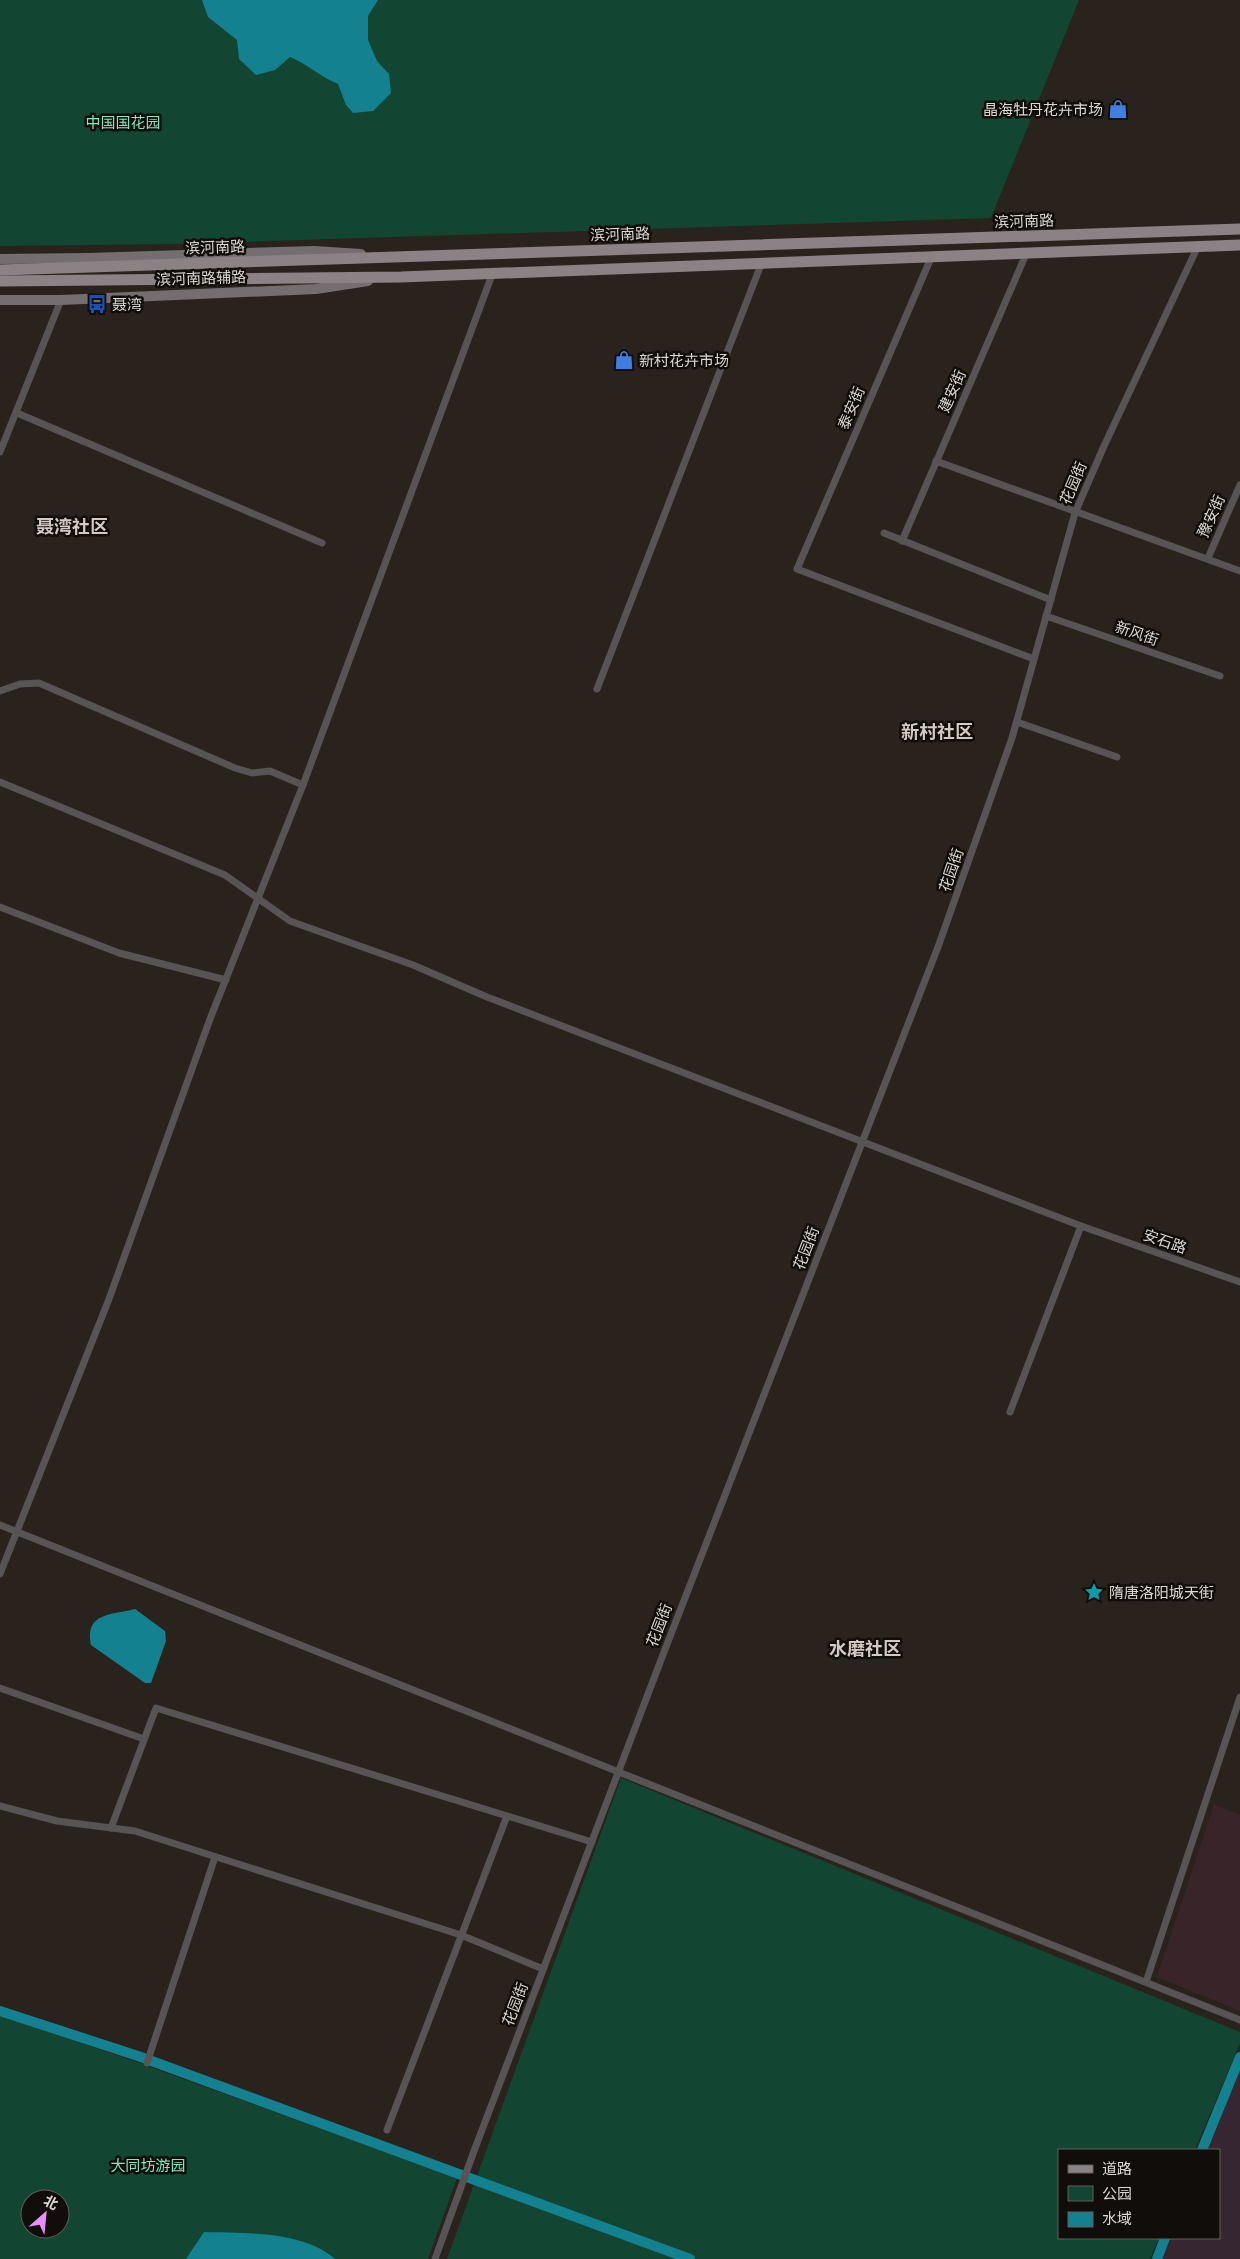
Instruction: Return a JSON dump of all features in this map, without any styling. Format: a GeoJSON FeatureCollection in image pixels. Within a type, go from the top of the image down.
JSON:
{"type":"FeatureCollection","features":[{"type":"Feature","properties":{"kind":"main road","name":"滨河南路"},"geometry":{"type":"LineString","coordinates":[[0,270],[1240,229]]}},
{"type":"Feature","properties":{"kind":"main road"},"geometry":{"type":"LineString","coordinates":[[829,242],[830,261]]}},
{"type":"Feature","properties":{"kind":"main road","name":"滨河南路"},"geometry":{"type":"LineString","coordinates":[[0,281],[402,277],[493,272],[931,258],[1027,252],[1240,245]]}},
{"type":"Feature","properties":{"kind":"main road","name":"滨河南路辅路"},"geometry":{"type":"LineString","coordinates":[[0,259],[314,251],[399,256]]}},
{"type":"Feature","properties":{"kind":"main road","name":"滨河南路辅路"},"geometry":{"type":"LineString","coordinates":[[0,300],[61,300],[316,288],[402,277]]}},
{"type":"Feature","properties":{"kind":"street","name":"花园街"},"geometry":{"type":"LineString","coordinates":[[435,2259],[618,1772],[938,947],[1017,722],[1075,513],[1104,446],[1198,246]]}},
{"type":"Feature","properties":{"kind":"street","name":"建安街"},"geometry":{"type":"LineString","coordinates":[[902,541],[1027,252]]}},
{"type":"Feature","properties":{"kind":"street","name":"泰安街"},"geometry":{"type":"LineString","coordinates":[[931,258],[797,569],[1034,659]]}},
{"type":"Feature","properties":{"kind":"street"},"geometry":{"type":"LineString","coordinates":[[597,689],[762,262]]}},
{"type":"Feature","properties":{"kind":"street"},"geometry":{"type":"LineString","coordinates":[[0,1574],[109,1299],[226,980],[303,785],[493,272]]}},
{"type":"Feature","properties":{"kind":"street"},"geometry":{"type":"LineString","coordinates":[[0,452],[61,300]]}},
{"type":"Feature","properties":{"kind":"street"},"geometry":{"type":"LineString","coordinates":[[16,413],[322,543]]}},
{"type":"Feature","properties":{"kind":"street"},"geometry":{"type":"LineString","coordinates":[[936,461],[1075,513],[1208,558],[1240,571]]}},
{"type":"Feature","properties":{"kind":"street","name":"豫安街"},"geometry":{"type":"LineString","coordinates":[[1208,558],[1240,485]]}},
{"type":"Feature","properties":{"kind":"street"},"geometry":{"type":"LineString","coordinates":[[884,532],[902,541],[1051,600]]}},
{"type":"Feature","properties":{"kind":"street","name":"新风街"},"geometry":{"type":"LineString","coordinates":[[1046,616],[1220,676]]}},
{"type":"Feature","properties":{"kind":"street"},"geometry":{"type":"LineString","coordinates":[[0,691],[20,684],[40,683],[235,768],[252,773],[270,771],[303,785]]}},
{"type":"Feature","properties":{"kind":"street"},"geometry":{"type":"LineString","coordinates":[[1017,722],[1117,756]]}},
{"type":"Feature","properties":{"kind":"street","name":"安石路"},"geometry":{"type":"LineString","coordinates":[[0,782],[225,875],[290,921],[413,965],[496,1001],[1081,1226],[1240,1282]]}},
{"type":"Feature","properties":{"kind":"street"},"geometry":{"type":"LineString","coordinates":[[0,907],[119,953],[226,980]]}},
{"type":"Feature","properties":{"kind":"street"},"geometry":{"type":"LineString","coordinates":[[1010,1412],[1081,1226]]}},
{"type":"Feature","properties":{"kind":"street"},"geometry":{"type":"LineString","coordinates":[[0,1525],[1240,2020]]}},
{"type":"Feature","properties":{"kind":"street"},"geometry":{"type":"LineString","coordinates":[[0,1688],[144,1739]]}},
{"type":"Feature","properties":{"kind":"street"},"geometry":{"type":"LineString","coordinates":[[1146,1982],[1240,1697]]}},
{"type":"Feature","properties":{"kind":"street"},"geometry":{"type":"LineString","coordinates":[[111,1828],[156,1708],[592,1842]]}},
{"type":"Feature","properties":{"kind":"street"},"geometry":{"type":"LineString","coordinates":[[0,1806],[57,1821],[135,1831],[461,1936],[543,1969]]}},
{"type":"Feature","properties":{"kind":"street"},"geometry":{"type":"LineString","coordinates":[[387,2130],[507,1816]]}},
{"type":"Feature","properties":{"kind":"street"},"geometry":{"type":"LineString","coordinates":[[147,2063],[215,1857]]}},
{"type":"Feature","properties":{"kind":"shaded area"},"geometry":{"type":"Polygon","coordinates":[[[1214,1804],[1240,1815],[1240,2011],[1157,1977],[1214,1804]]]}},
{"type":"Feature","properties":{"kind":"shaded area"},"geometry":{"type":"Polygon","coordinates":[[[1240,2070],[1240,2259],[1162,2259],[1171,2239],[1220,2239],[1220,2149],[1207,2149],[1240,2070]]]}},
{"type":"Feature","properties":{"kind":"green space","name":"中国国花园"},"geometry":{"type":"Polygon","coordinates":[[[0,0],[1079,0],[991,218],[177,244],[0,246],[0,0]]]}},
{"type":"Feature","properties":{"kind":"green space"},"geometry":{"type":"Polygon","coordinates":[[[621,1778],[1240,2032],[1240,2043],[1195,2149],[1058,2149],[1058,2239],[1159,2239],[1150,2259],[447,2259],[621,1778]]]}},
{"type":"Feature","properties":{"kind":"green space","name":"大同坊游园"},"geometry":{"type":"Polygon","coordinates":[[[0,2015],[137,2062],[457,2178],[428,2259],[0,2259],[0,2015]]]}},
{"type":"Feature","properties":{"kind":"water"},"geometry":{"type":"Polygon","coordinates":[[[202,0],[378,0],[368,16],[368,40],[377,61],[389,74],[391,93],[373,111],[353,113],[346,105],[338,84],[290,57],[275,70],[256,75],[239,59],[237,40],[208,17],[202,0]]]}},
{"type":"Feature","properties":{"kind":"water"},"geometry":{"type":"Polygon","coordinates":[[[135,1609],[165,1631],[166,1641],[151,1683],[145,1683],[91,1645],[90,1634],[92,1626],[96,1621],[110,1614],[135,1609]]]}},
{"type":"Feature","properties":{"kind":"water"},"geometry":{"type":"Polygon","coordinates":[[[204,2232],[273,2235],[290,2238],[322,2250],[335,2259],[186,2259],[204,2232]]]}},
{"type":"Feature","properties":{"kind":"waterway"},"geometry":{"type":"LineString","coordinates":[[0,2011],[138,2056],[690,2259]]}},
{"type":"Feature","properties":{"kind":"waterway"},"geometry":{"type":"LineString","coordinates":[[1202,2149],[1240,2057]]}},
{"type":"Feature","properties":{"kind":"waterway"},"geometry":{"type":"LineString","coordinates":[[1157,2259],[1165,2239]]}},
{"type":"Feature","properties":{"kind":"place","name":"晶海牡丹花卉市场"},"geometry":{"type":"Point","coordinates":[1118,109]}},
{"type":"Feature","properties":{"kind":"place","name":"聂湾"},"geometry":{"type":"Point","coordinates":[97,304]}},
{"type":"Feature","properties":{"kind":"place","name":"新村花卉市场"},"geometry":{"type":"Point","coordinates":[624,360]}},
{"type":"Feature","properties":{"kind":"place","name":"隋唐洛阳城天街"},"geometry":{"type":"Point","coordinates":[1094,1592]}},
{"type":"Feature","properties":{"kind":"district","name":"聂湾社区"},"geometry":{"type":"Point","coordinates":[72,526]}},
{"type":"Feature","properties":{"kind":"district","name":"新村社区"},"geometry":{"type":"Point","coordinates":[937,731]}},
{"type":"Feature","properties":{"kind":"district","name":"水磨社区"},"geometry":{"type":"Point","coordinates":[865,1648]}}]}
